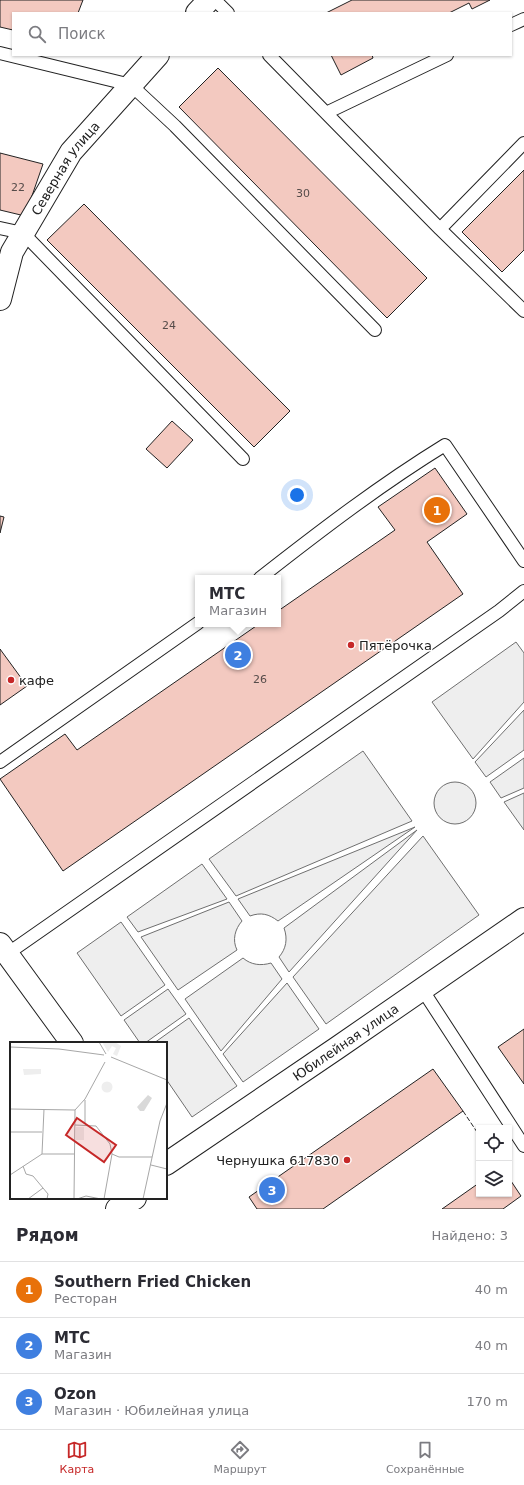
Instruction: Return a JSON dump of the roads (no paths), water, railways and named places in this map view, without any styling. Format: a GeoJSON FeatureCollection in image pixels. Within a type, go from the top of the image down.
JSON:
{"type":"FeatureCollection","features":[{"type":"Feature","properties":{"kind":"street"},"geometry":{"type":"LineString","coordinates":[[198,12],[209,0]]}},
{"type":"Feature","properties":{"kind":"street","name":"Северная улица"},"geometry":{"type":"LineString","coordinates":[[0,299],[12,252],[71,152],[157,56]]}},
{"type":"Feature","properties":{"kind":"street","name":"Юбилейная улица"},"geometry":{"type":"LineString","coordinates":[[167,1163],[524,919]]}},
{"type":"Feature","properties":{"kind":"street"},"geometry":{"type":"LineString","coordinates":[[2,953],[71,1042]]}},
{"type":"Feature","properties":{"kind":"street"},"geometry":{"type":"LineString","coordinates":[[117,1209],[133,1199]]}},
{"type":"Feature","properties":{"kind":"lane"},"geometry":{"type":"LineString","coordinates":[[215,0],[227,12]]}},
{"type":"Feature","properties":{"kind":"lane"},"geometry":{"type":"LineString","coordinates":[[512,25],[524,19]]}},
{"type":"Feature","properties":{"kind":"lane"},"geometry":{"type":"LineString","coordinates":[[0,53],[12,56]]}},
{"type":"Feature","properties":{"kind":"lane"},"geometry":{"type":"LineString","coordinates":[[12,56],[131,85],[180,131],[375,330]]}},
{"type":"Feature","properties":{"kind":"lane"},"geometry":{"type":"LineString","coordinates":[[270,56],[440,229],[524,311]]}},
{"type":"Feature","properties":{"kind":"lane"},"geometry":{"type":"LineString","coordinates":[[326,113],[446,56]]}},
{"type":"Feature","properties":{"kind":"lane"},"geometry":{"type":"LineString","coordinates":[[440,229],[524,143]]}},
{"type":"Feature","properties":{"kind":"lane"},"geometry":{"type":"LineString","coordinates":[[0,228],[23,233],[243,459]]}},
{"type":"Feature","properties":{"kind":"lane"},"geometry":{"type":"LineString","coordinates":[[264,575],[405,469],[445,445],[524,561]]}},
{"type":"Feature","properties":{"kind":"lane"},"geometry":{"type":"LineString","coordinates":[[2,953],[499,611],[524,591]]}},
{"type":"Feature","properties":{"kind":"lane"},"geometry":{"type":"LineString","coordinates":[[0,762],[195,625]]}},
{"type":"Feature","properties":{"kind":"lane"},"geometry":{"type":"LineString","coordinates":[[422,990],[522,1140]]}},
{"type":"Feature","properties":{"kind":"place","name":"Southern Fried Chicken"},"geometry":{"type":"Point","coordinates":[437,510]}},
{"type":"Feature","properties":{"kind":"place","name":"Пятёрочка"},"geometry":{"type":"Point","coordinates":[351,645]}},
{"type":"Feature","properties":{"kind":"place","name":"МТС"},"geometry":{"type":"Point","coordinates":[238,655]}},
{"type":"Feature","properties":{"kind":"place","name":"кафе"},"geometry":{"type":"Point","coordinates":[11,680]}},
{"type":"Feature","properties":{"kind":"place","name":"Чернушка 617830"},"geometry":{"type":"Point","coordinates":[347,1160]}},
{"type":"Feature","properties":{"kind":"place","name":"Ozon"},"geometry":{"type":"Point","coordinates":[272,1190]}}]}
